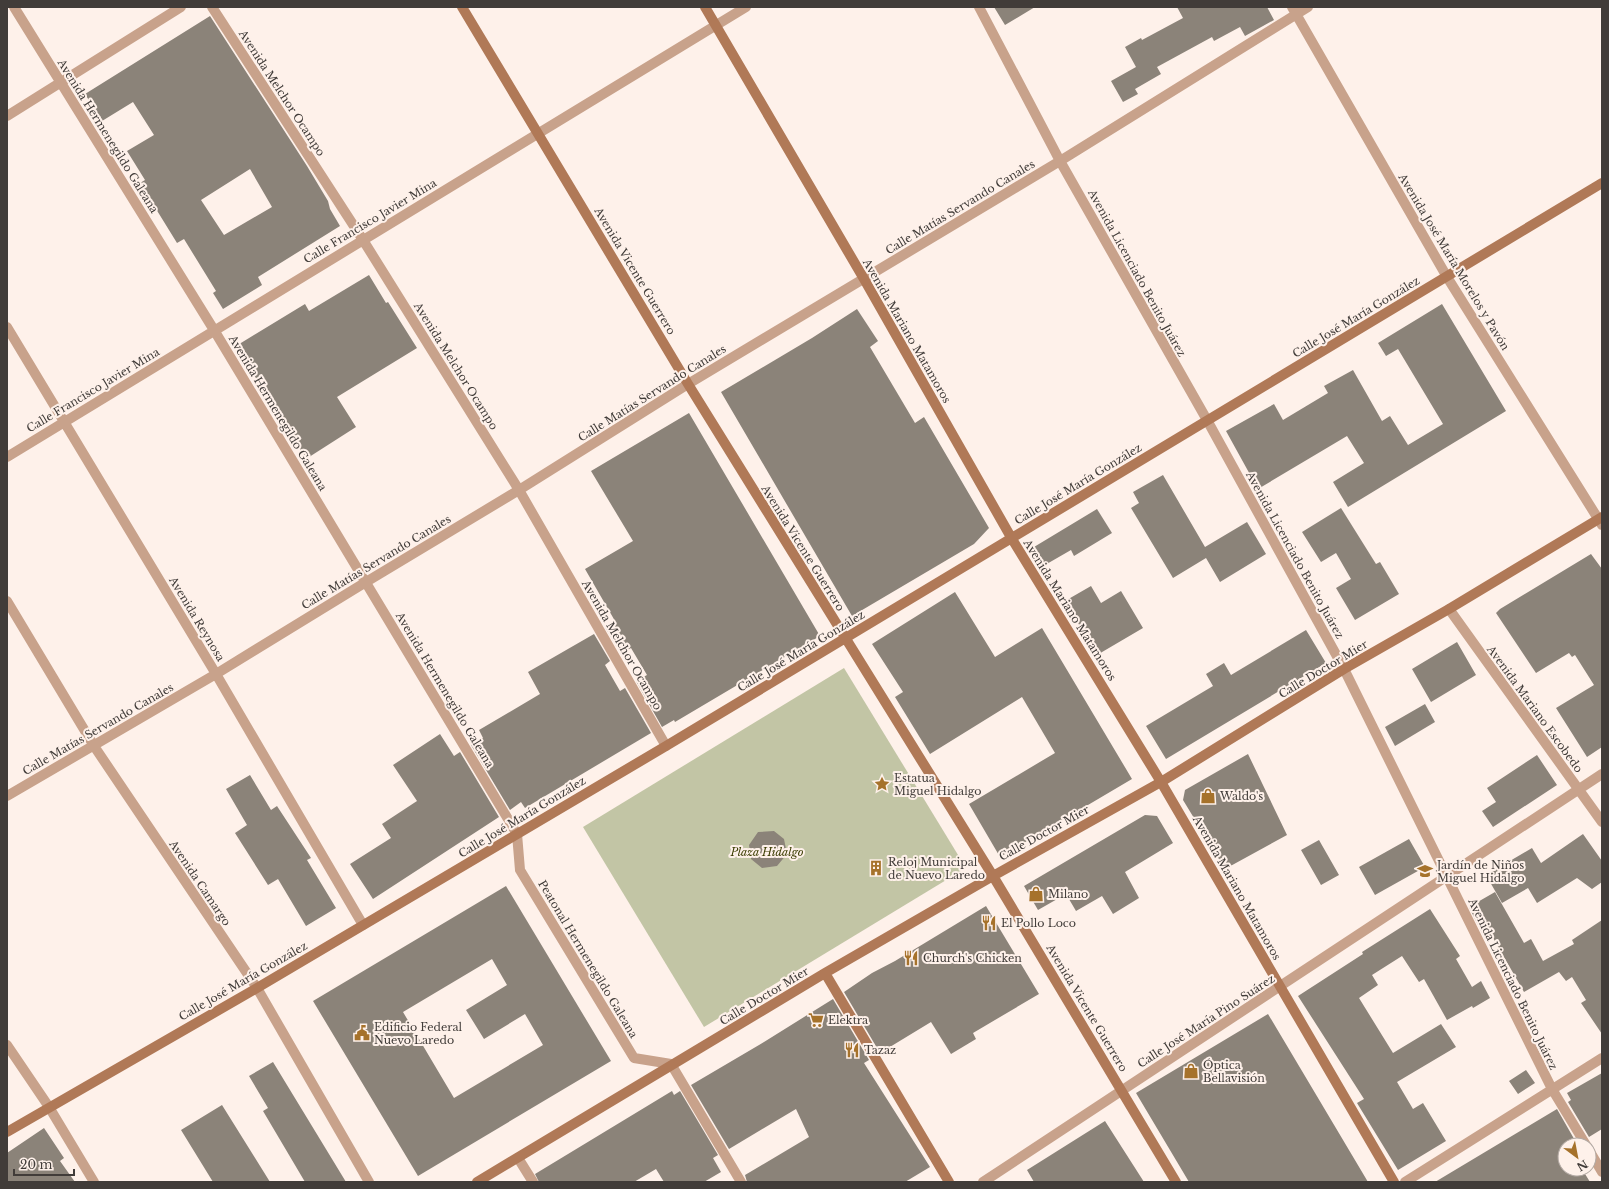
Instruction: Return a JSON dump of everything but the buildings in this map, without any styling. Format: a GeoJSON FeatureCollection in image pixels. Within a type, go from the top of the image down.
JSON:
{"type":"FeatureCollection","features":[{"type":"Feature","properties":{"kind":"main road","name":"Avenida Vicente Guerrero"},"geometry":{"type":"LineString","coordinates":[[462,7],[688,384],[993,876],[1123,1090],[1176,1182]]}},
{"type":"Feature","properties":{"kind":"main road","name":"Avenida Mariano Matamoros"},"geometry":{"type":"LineString","coordinates":[[705,7],[864,279],[1012,538],[1161,782],[1394,1182]]}},
{"type":"Feature","properties":{"kind":"main road","name":"Calle José María González"},"geometry":{"type":"LineString","coordinates":[[7,1132],[256,988],[666,746],[1602,183]]}},
{"type":"Feature","properties":{"kind":"main road","name":"Calle Doctor Mier"},"geometry":{"type":"LineString","coordinates":[[477,1182],[671,1064],[825,973],[993,876],[1161,782],[1344,669],[1601,520]]}},
{"type":"Feature","properties":{"kind":"main road"},"geometry":{"type":"LineString","coordinates":[[825,973],[949,1182]]}},
{"type":"Feature","properties":{"kind":"street","name":"Avenida Hermenegildo Galeana"},"geometry":{"type":"LineString","coordinates":[[14,7],[214,330],[517,834]]}},
{"type":"Feature","properties":{"kind":"street"},"geometry":{"type":"LineString","coordinates":[[7,116],[181,7]]}},
{"type":"Feature","properties":{"kind":"street","name":"Avenida Melchor Ocampo"},"geometry":{"type":"LineString","coordinates":[[212,7],[362,240],[519,490],[666,746]]}},
{"type":"Feature","properties":{"kind":"street","name":"Calle Francisco Javier Mina"},"geometry":{"type":"LineString","coordinates":[[7,457],[746,7]]}},
{"type":"Feature","properties":{"kind":"street","name":"Avenida Licenciado Benito Juárez"},"geometry":{"type":"LineString","coordinates":[[979,7],[1060,161],[1207,420],[1344,669],[1552,1089],[1581,1137]]}},
{"type":"Feature","properties":{"kind":"street","name":"Calle Matías Servando Canales"},"geometry":{"type":"LineString","coordinates":[[7,796],[216,674],[519,490],[688,384],[1060,161],[1294,11],[1308,7]]}},
{"type":"Feature","properties":{"kind":"street","name":"Avenida José María Morelos y Pavón"},"geometry":{"type":"LineString","coordinates":[[1294,11],[1447,277],[1601,520]]}},
{"type":"Feature","properties":{"kind":"street","name":"Avenida Reynosa"},"geometry":{"type":"LineString","coordinates":[[7,327],[216,674],[363,925]]}},
{"type":"Feature","properties":{"kind":"street","name":"Avenida Camargo"},"geometry":{"type":"LineString","coordinates":[[7,601],[94,746],[256,988],[369,1182]]}},
{"type":"Feature","properties":{"kind":"street","name":"Avenida Mariano Escobedo"},"geometry":{"type":"LineString","coordinates":[[1449,609],[1602,822]]}},
{"type":"Feature","properties":{"kind":"street","name":"Calle José María Pino Suárez"},"geometry":{"type":"LineString","coordinates":[[983,1182],[1602,774]]}},
{"type":"Feature","properties":{"kind":"street","name":"Peatonal Hermenegildo Galeana"},"geometry":{"type":"LineString","coordinates":[[517,834],[520,870],[634,1058],[671,1064]]}},
{"type":"Feature","properties":{"kind":"street"},"geometry":{"type":"LineString","coordinates":[[7,1045],[48,1107],[94,1182]]}},
{"type":"Feature","properties":{"kind":"street"},"geometry":{"type":"LineString","coordinates":[[1405,1182],[1602,1058]]}},
{"type":"Feature","properties":{"kind":"street"},"geometry":{"type":"LineString","coordinates":[[671,1064],[740,1182]]}},
{"type":"Feature","properties":{"kind":"street"},"geometry":{"type":"LineString","coordinates":[[518,1158],[533,1182]]}},
{"type":"Feature","properties":{"kind":"green space","name":"Plaza Hidalgo"},"geometry":{"type":"Polygon","coordinates":[[[844,668],[966,868],[704,1027],[583,827],[844,668]]]}},
{"type":"Feature","properties":{"kind":"place","name":"Estatua Miguel Hidalgo"},"geometry":{"type":"Point","coordinates":[882,784]}},
{"type":"Feature","properties":{"kind":"place","name":"Waldo's"},"geometry":{"type":"Point","coordinates":[1208,796]}},
{"type":"Feature","properties":{"kind":"place","name":"Reloj Municipal de Nuevo Laredo"},"geometry":{"type":"Point","coordinates":[876,868]}},
{"type":"Feature","properties":{"kind":"place","name":"Jardín de Niños Miguel Hidalgo"},"geometry":{"type":"Point","coordinates":[1425,871]}},
{"type":"Feature","properties":{"kind":"place","name":"Milano"},"geometry":{"type":"Point","coordinates":[1036,894]}},
{"type":"Feature","properties":{"kind":"place","name":"El Pollo Loco"},"geometry":{"type":"Point","coordinates":[989,923]}},
{"type":"Feature","properties":{"kind":"place","name":"Church's Chicken"},"geometry":{"type":"Point","coordinates":[911,958]}},
{"type":"Feature","properties":{"kind":"place","name":"Elektra"},"geometry":{"type":"Point","coordinates":[816,1020]}},
{"type":"Feature","properties":{"kind":"place","name":"Edificio Federal Nuevo Laredo"},"geometry":{"type":"Point","coordinates":[362,1033]}},
{"type":"Feature","properties":{"kind":"place","name":"Tazaz"},"geometry":{"type":"Point","coordinates":[852,1050]}},
{"type":"Feature","properties":{"kind":"place","name":"Óptica Bellavisión"},"geometry":{"type":"Point","coordinates":[1191,1071]}}]}
